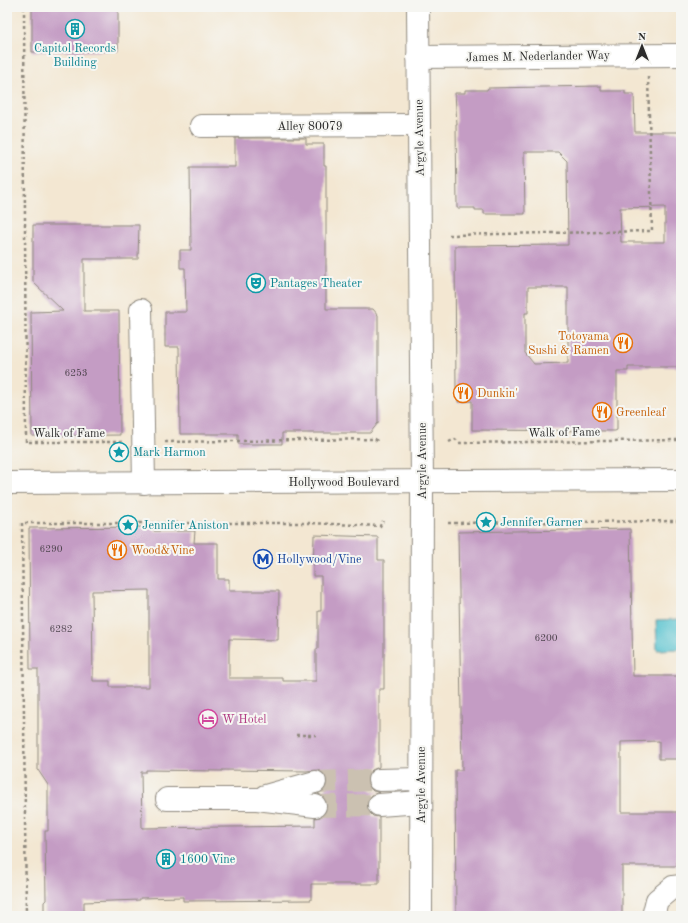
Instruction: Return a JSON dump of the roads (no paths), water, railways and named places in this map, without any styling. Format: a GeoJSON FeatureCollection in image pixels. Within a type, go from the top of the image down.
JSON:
{"type":"FeatureCollection","features":[{"type":"Feature","properties":{"kind":"street","name":"Argyle Avenue"},"geometry":{"type":"LineString","coordinates":[[418,7],[422,482],[421,916]]}},
{"type":"Feature","properties":{"kind":"street","name":"James M. Nederlander Way"},"geometry":{"type":"LineString","coordinates":[[418,57],[681,55]]}},
{"type":"Feature","properties":{"kind":"street","name":"Alley 80079"},"geometry":{"type":"LineString","coordinates":[[201,126],[419,125]]}},
{"type":"Feature","properties":{"kind":"street"},"geometry":{"type":"LineString","coordinates":[[141,310],[144,483]]}},
{"type":"Feature","properties":{"kind":"street","name":"Hollywood Boulevard"},"geometry":{"type":"LineString","coordinates":[[7,483],[681,480]]}},
{"type":"Feature","properties":{"kind":"street"},"geometry":{"type":"LineString","coordinates":[[379,780],[421,779]]}},
{"type":"Feature","properties":{"kind":"street"},"geometry":{"type":"LineString","coordinates":[[256,799],[315,782]]}},
{"type":"Feature","properties":{"kind":"street"},"geometry":{"type":"LineString","coordinates":[[167,799],[256,799],[315,806]]}},
{"type":"Feature","properties":{"kind":"street"},"geometry":{"type":"LineString","coordinates":[[379,805],[421,802]]}},
{"type":"Feature","properties":{"kind":"street"},"geometry":{"type":"LineString","coordinates":[[653,916],[657,900],[674,887],[681,886]]}},
{"type":"Feature","properties":{"kind":"water"},"geometry":{"type":"Polygon","coordinates":[[[681,619],[681,649],[657,650],[656,620],[681,619]]]}},
{"type":"Feature","properties":{"kind":"tunnel"},"geometry":{"type":"LineString","coordinates":[[315,782],[379,780]]}},
{"type":"Feature","properties":{"kind":"tunnel"},"geometry":{"type":"LineString","coordinates":[[315,806],[379,805]]}},
{"type":"Feature","properties":{"kind":"place","name":"Capitol Records Building"},"geometry":{"type":"Point","coordinates":[75,29]}},
{"type":"Feature","properties":{"kind":"place","name":"Pantages Theater"},"geometry":{"type":"Point","coordinates":[256,283]}},
{"type":"Feature","properties":{"kind":"place","name":"Totoyama Sushi & Ramen"},"geometry":{"type":"Point","coordinates":[623,343]}},
{"type":"Feature","properties":{"kind":"place","name":"Dunkin'"},"geometry":{"type":"Point","coordinates":[463,393]}},
{"type":"Feature","properties":{"kind":"place","name":"Greenleaf"},"geometry":{"type":"Point","coordinates":[602,412]}},
{"type":"Feature","properties":{"kind":"place","name":"Mark Harmon"},"geometry":{"type":"Point","coordinates":[119,452]}},
{"type":"Feature","properties":{"kind":"place","name":"Jennifer Garner"},"geometry":{"type":"Point","coordinates":[486,522]}},
{"type":"Feature","properties":{"kind":"place","name":"Jennifer Aniston"},"geometry":{"type":"Point","coordinates":[128,525]}},
{"type":"Feature","properties":{"kind":"place","name":"Wood&Vine"},"geometry":{"type":"Point","coordinates":[117,550]}},
{"type":"Feature","properties":{"kind":"place","name":"Hollywood/Vine"},"geometry":{"type":"Point","coordinates":[263,559]}},
{"type":"Feature","properties":{"kind":"place","name":"W Hotel"},"geometry":{"type":"Point","coordinates":[208,719]}},
{"type":"Feature","properties":{"kind":"place","name":"1600 Vine"},"geometry":{"type":"Point","coordinates":[166,859]}}]}
